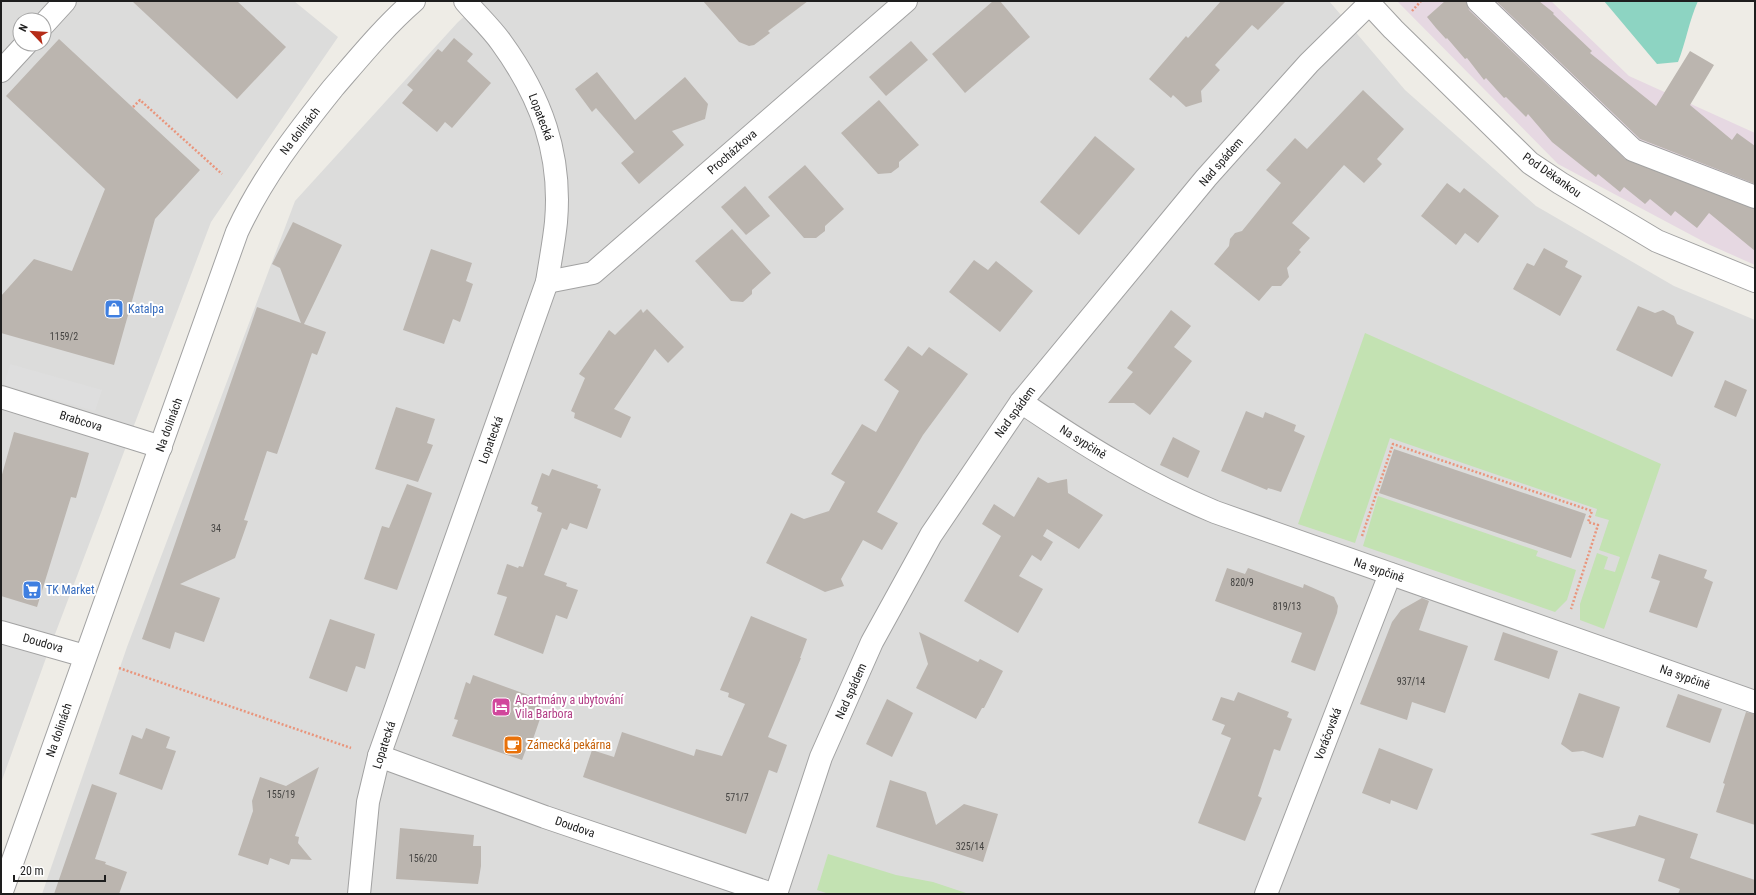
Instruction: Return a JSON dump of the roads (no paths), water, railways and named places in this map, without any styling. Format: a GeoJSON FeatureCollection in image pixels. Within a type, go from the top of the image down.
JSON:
{"type":"FeatureCollection","features":[{"type":"Feature","properties":{"kind":"street"},"geometry":{"type":"LineString","coordinates":[[52,15],[65,1]]}},
{"type":"Feature","properties":{"kind":"street","name":"Na dolinách"},"geometry":{"type":"LineString","coordinates":[[1,894],[237,232],[251,201],[288,145],[308,119],[372,42],[414,1]]}},
{"type":"Feature","properties":{"kind":"street","name":"Lopatecká"},"geometry":{"type":"LineString","coordinates":[[359,894],[368,802],[379,756],[547,282],[556,221],[555,165],[551,139],[542,115],[524,76],[501,42],[465,1]]}},
{"type":"Feature","properties":{"kind":"street","name":"Procházkova"},"geometry":{"type":"LineString","coordinates":[[547,282],[593,273],[906,1]]}},
{"type":"Feature","properties":{"kind":"street"},"geometry":{"type":"LineString","coordinates":[[1478,1],[1633,150],[1755,197]]}},
{"type":"Feature","properties":{"kind":"street","name":"Pod Děkankou"},"geometry":{"type":"LineString","coordinates":[[1368,2],[1530,163],[1560,183],[1657,241],[1755,281]]}},
{"type":"Feature","properties":{"kind":"street","name":"Nad spádem"},"geometry":{"type":"LineString","coordinates":[[776,894],[821,757],[872,642],[931,535],[1021,402],[1206,178],[1309,63],[1368,2]]}},
{"type":"Feature","properties":{"kind":"street"},"geometry":{"type":"LineString","coordinates":[[1,71],[19,52]]}},
{"type":"Feature","properties":{"kind":"street","name":"Brabcova"},"geometry":{"type":"LineString","coordinates":[[1,397],[161,447]]}},
{"type":"Feature","properties":{"kind":"street","name":"Na sypčině"},"geometry":{"type":"LineString","coordinates":[[1021,402],[1084,444],[1175,496],[1215,512],[1755,702]]}},
{"type":"Feature","properties":{"kind":"street","name":"Voráčovská"},"geometry":{"type":"LineString","coordinates":[[1266,894],[1390,574]]}},
{"type":"Feature","properties":{"kind":"street","name":"Doudova"},"geometry":{"type":"LineString","coordinates":[[1,632],[85,656]]}},
{"type":"Feature","properties":{"kind":"street","name":"Doudova"},"geometry":{"type":"LineString","coordinates":[[379,756],[545,817],[772,894]]}},
{"type":"Feature","properties":{"kind":"place","name":"Katalpa"},"geometry":{"type":"Point","coordinates":[114,309]}},
{"type":"Feature","properties":{"kind":"place","name":"TK Market"},"geometry":{"type":"Point","coordinates":[32,590]}},
{"type":"Feature","properties":{"kind":"place","name":"Apartmány a ubytování Vila Barbora"},"geometry":{"type":"Point","coordinates":[501,707]}},
{"type":"Feature","properties":{"kind":"place","name":"Zámecká pekárna"},"geometry":{"type":"Point","coordinates":[513,745]}}]}
